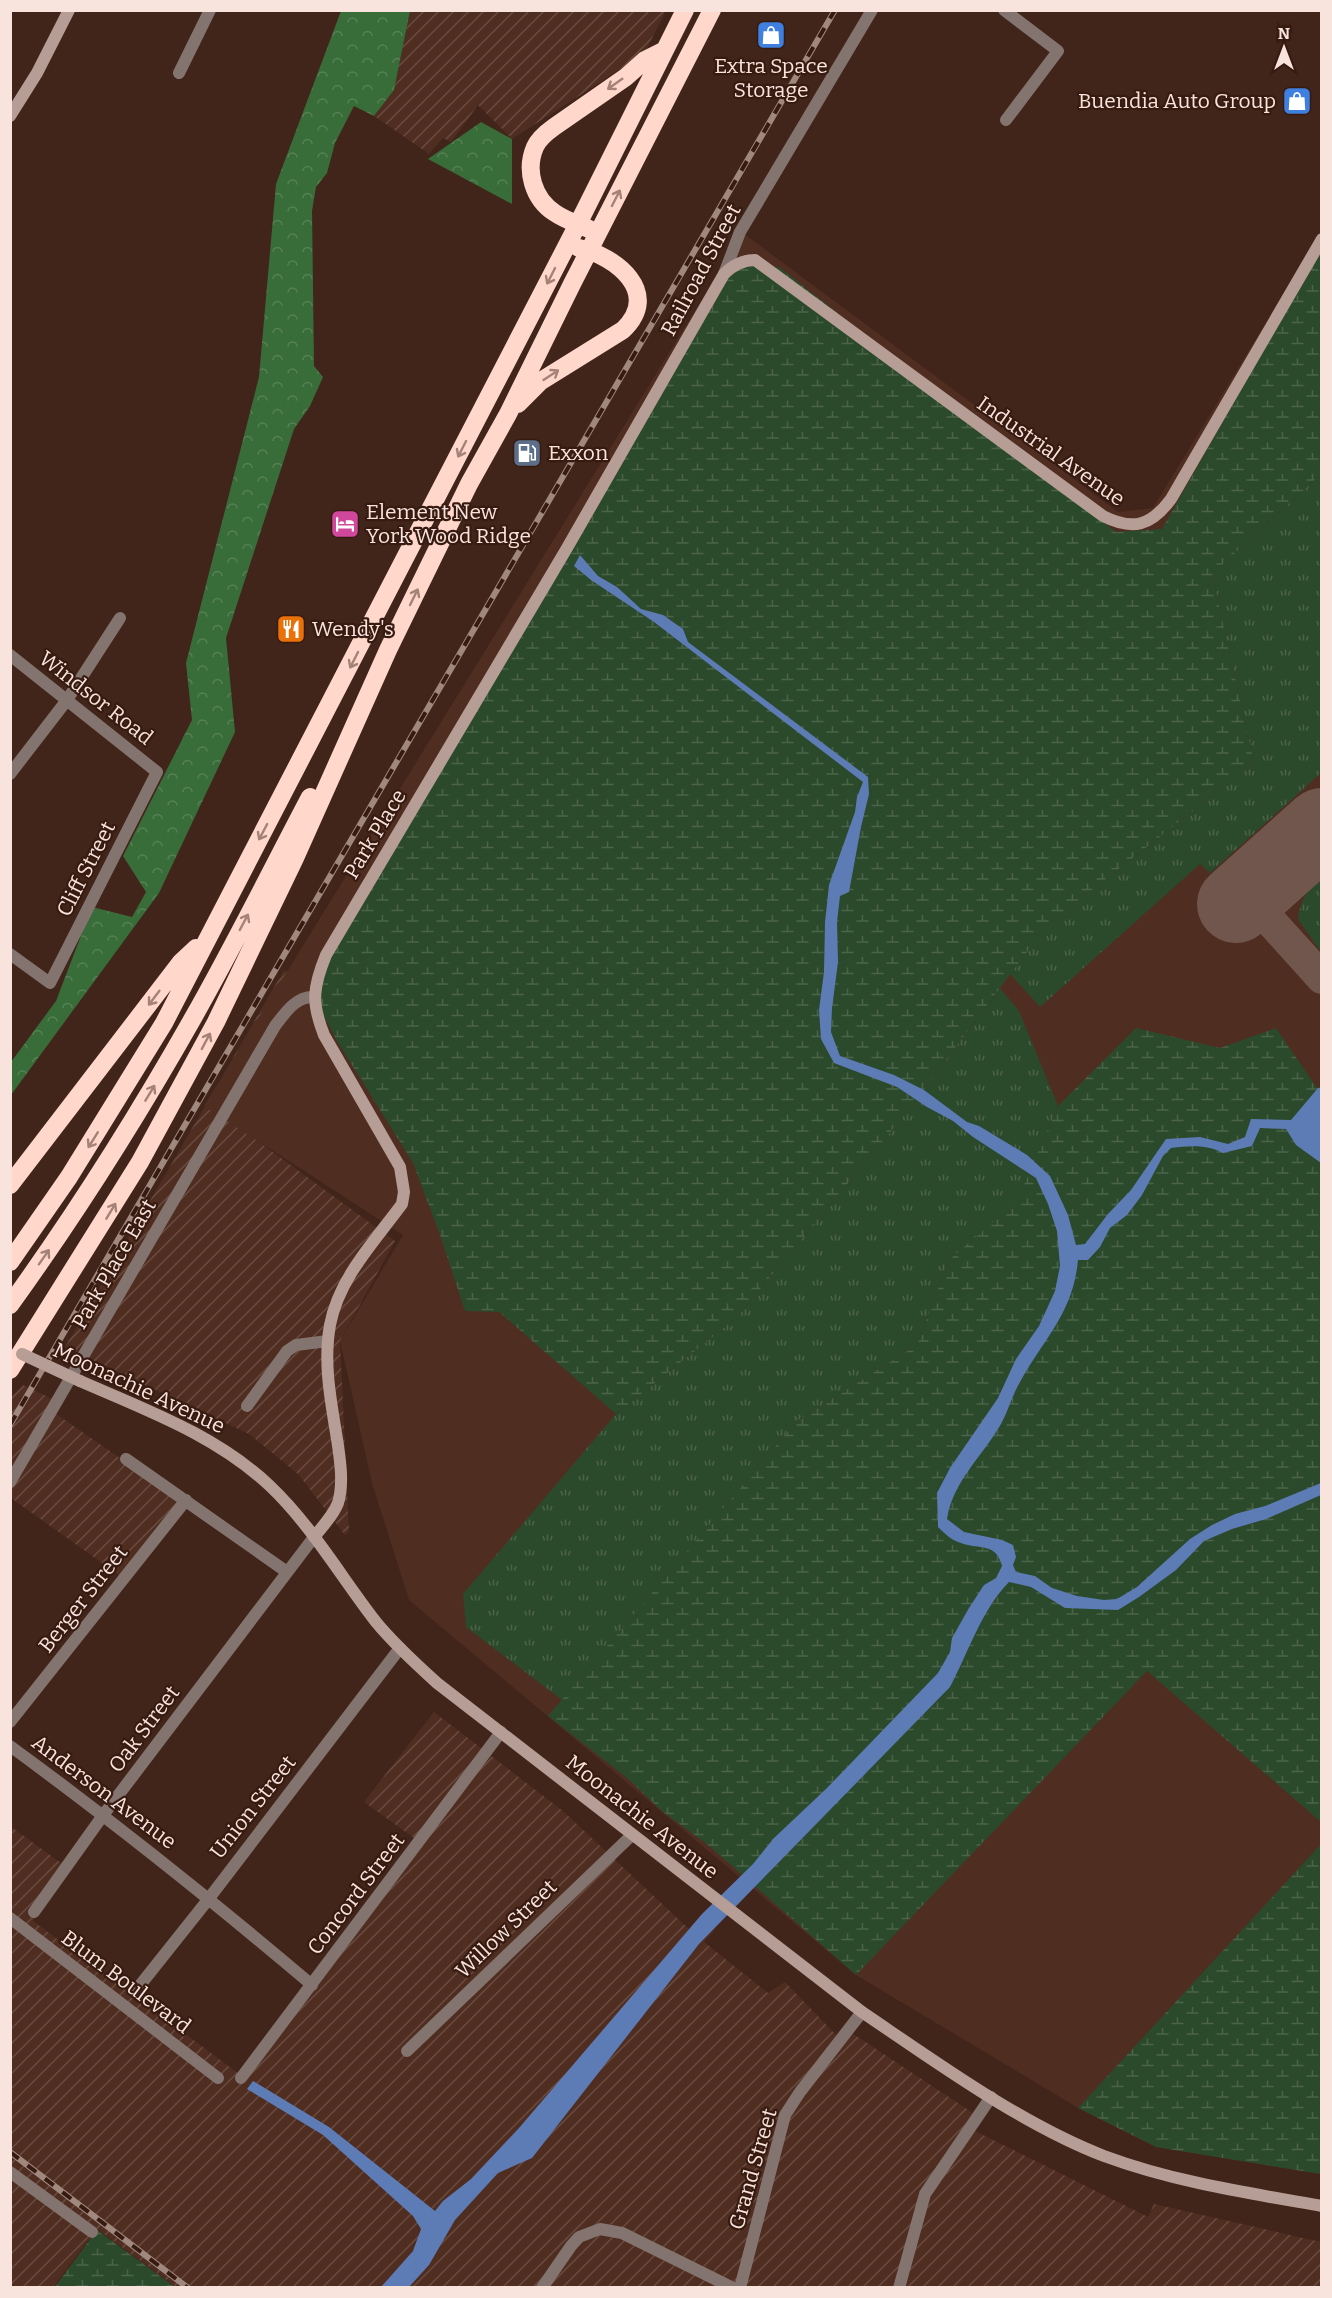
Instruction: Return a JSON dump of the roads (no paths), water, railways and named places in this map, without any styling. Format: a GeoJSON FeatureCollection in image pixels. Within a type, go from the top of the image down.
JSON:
{"type":"FeatureCollection","features":[{"type":"Feature","properties":{"kind":"highway"},"geometry":{"type":"LineString","coordinates":[[10,1262],[111,1112],[164,1023],[566,248],[685,10]]}},
{"type":"Feature","properties":{"kind":"highway"},"geometry":{"type":"LineString","coordinates":[[10,1370],[16,1352],[80,1261],[140,1162],[216,1022],[295,858],[388,650],[469,484],[508,414],[712,10]]}},
{"type":"Feature","properties":{"kind":"highway"},"geometry":{"type":"LineString","coordinates":[[508,414],[541,381],[622,330],[636,312],[637,292],[629,277],[578,224],[555,214],[547,207],[533,186],[530,174],[535,145],[544,134],[626,77],[645,60],[663,51]]}},
{"type":"Feature","properties":{"kind":"highway"},"geometry":{"type":"LineString","coordinates":[[566,248],[593,242]]}},
{"type":"Feature","properties":{"kind":"highway"},"geometry":{"type":"LineString","coordinates":[[10,1305],[90,1189],[178,1045],[388,650]]}},
{"type":"Feature","properties":{"kind":"highway"},"geometry":{"type":"LineString","coordinates":[[10,1185],[181,962],[204,943]]}},
{"type":"Feature","properties":{"kind":"street"},"geometry":{"type":"LineString","coordinates":[[10,116],[37,73],[69,10]]}},
{"type":"Feature","properties":{"kind":"street"},"geometry":{"type":"LineString","coordinates":[[179,74],[210,10]]}},
{"type":"Feature","properties":{"kind":"street","name":"Railroad Street"},"geometry":{"type":"LineString","coordinates":[[567,548],[724,274],[740,232],[872,10]]}},
{"type":"Feature","properties":{"kind":"street"},"geometry":{"type":"LineString","coordinates":[[1004,10],[1058,51],[1006,120]]}},
{"type":"Feature","properties":{"kind":"street","name":"Industrial Avenue"},"geometry":{"type":"LineString","coordinates":[[724,274],[731,267],[746,260],[755,260],[1103,516],[1116,523],[1140,524],[1158,515],[1171,499],[1322,238]]}},
{"type":"Feature","properties":{"kind":"street","name":"Park Place"},"geometry":{"type":"LineString","coordinates":[[314,997],[316,978],[326,955],[567,548]]}},
{"type":"Feature","properties":{"kind":"street"},"geometry":{"type":"LineString","coordinates":[[10,774],[67,700],[120,618]]}},
{"type":"Feature","properties":{"kind":"street","name":"Windsor Road"},"geometry":{"type":"LineString","coordinates":[[10,655],[157,772]]}},
{"type":"Feature","properties":{"kind":"street","name":"Cliff Street"},"geometry":{"type":"LineString","coordinates":[[10,954],[50,983],[157,772]]}},
{"type":"Feature","properties":{"kind":"street"},"geometry":{"type":"LineString","coordinates":[[314,997],[316,1014],[324,1035],[400,1167],[404,1192],[402,1204],[350,1274],[340,1292],[330,1326],[328,1381],[339,1456],[340,1489],[338,1503],[314,1537]]}},
{"type":"Feature","properties":{"kind":"street","name":"Park Place East"},"geometry":{"type":"LineString","coordinates":[[10,1482],[274,1026],[299,1000],[314,997]]}},
{"type":"Feature","properties":{"kind":"street"},"geometry":{"type":"LineString","coordinates":[[247,1406],[287,1351],[296,1345],[328,1341]]}},
{"type":"Feature","properties":{"kind":"street","name":"Moonachie Avenue"},"geometry":{"type":"LineString","coordinates":[[16,1352],[169,1420],[218,1445],[270,1486],[314,1537],[377,1622],[400,1648],[437,1683],[862,2012],[991,2097],[1045,2128],[1092,2150],[1151,2172],[1221,2188],[1322,2206]]}},
{"type":"Feature","properties":{"kind":"street"},"geometry":{"type":"LineString","coordinates":[[126,1459],[287,1572]]}},
{"type":"Feature","properties":{"kind":"street","name":"Berger Street"},"geometry":{"type":"LineString","coordinates":[[10,1722],[186,1500]]}},
{"type":"Feature","properties":{"kind":"street","name":"Oak Street"},"geometry":{"type":"LineString","coordinates":[[34,1912],[104,1814],[314,1537]]}},
{"type":"Feature","properties":{"kind":"street","name":"Union Street"},"geometry":{"type":"LineString","coordinates":[[137,1989],[400,1648]]}},
{"type":"Feature","properties":{"kind":"street","name":"Concord Street"},"geometry":{"type":"LineString","coordinates":[[241,2078],[501,1732]]}},
{"type":"Feature","properties":{"kind":"street","name":"Anderson Avenue"},"geometry":{"type":"LineString","coordinates":[[10,1746],[104,1814],[208,1897],[312,1985]]}},
{"type":"Feature","properties":{"kind":"street","name":"Willow Street"},"geometry":{"type":"LineString","coordinates":[[407,2051],[632,1835]]}},
{"type":"Feature","properties":{"kind":"street","name":"Blum Boulevard"},"geometry":{"type":"LineString","coordinates":[[10,1918],[218,2078]]}},
{"type":"Feature","properties":{"kind":"street","name":"Grand Street"},"geometry":{"type":"LineString","coordinates":[[740,2288],[785,2115],[862,2012]]}},
{"type":"Feature","properties":{"kind":"street"},"geometry":{"type":"LineString","coordinates":[[899,2288],[925,2194],[991,2097]]}},
{"type":"Feature","properties":{"kind":"street"},"geometry":{"type":"LineString","coordinates":[[10,2172],[92,2232]]}},
{"type":"Feature","properties":{"kind":"street"},"geometry":{"type":"LineString","coordinates":[[542,2288],[579,2237],[600,2229],[622,2233],[733,2288]]}},
{"type":"Feature","properties":{"kind":"water"},"geometry":{"type":"Polygon","coordinates":[[[580,555],[598,576],[617,587],[641,609],[663,615],[683,629],[688,642],[868,777],[869,794],[849,892],[840,896],[837,922],[838,962],[831,1032],[840,1056],[894,1075],[924,1090],[967,1122],[979,1126],[1027,1155],[1050,1176],[1068,1215],[1076,1245],[1085,1244],[1108,1214],[1131,1190],[1166,1139],[1200,1137],[1228,1144],[1245,1137],[1251,1119],[1291,1120],[1318,1088],[1321,1088],[1321,1163],[1296,1145],[1286,1129],[1260,1128],[1252,1146],[1223,1153],[1210,1148],[1191,1146],[1171,1148],[1163,1156],[1142,1195],[1127,1215],[1110,1228],[1100,1247],[1088,1260],[1078,1260],[1075,1279],[1064,1311],[1020,1382],[1001,1424],[955,1493],[947,1519],[964,1532],[1002,1540],[1013,1545],[1016,1557],[1013,1565],[1016,1572],[1035,1576],[1052,1588],[1077,1596],[1104,1600],[1117,1599],[1137,1587],[1190,1539],[1212,1525],[1235,1514],[1265,1506],[1321,1483],[1321,1495],[1266,1519],[1232,1529],[1204,1541],[1176,1570],[1118,1610],[1065,1608],[1031,1587],[1009,1582],[983,1618],[950,1687],[699,1944],[532,2158],[498,2173],[455,2220],[429,2265],[409,2287],[381,2287],[413,2251],[421,2229],[413,2216],[323,2135],[247,2089],[253,2081],[329,2127],[435,2211],[443,2201],[471,2179],[519,2128],[702,1914],[938,1673],[950,1652],[952,1638],[969,1608],[984,1585],[996,1578],[1002,1566],[996,1553],[986,1548],[957,1542],[938,1527],[937,1493],[950,1468],[998,1398],[1016,1359],[1039,1326],[1055,1291],[1060,1266],[1057,1231],[1036,1178],[973,1137],[953,1121],[897,1087],[834,1063],[821,1039],[819,1010],[824,972],[825,922],[829,885],[855,812],[857,797],[863,782],[654,622],[591,580],[574,566],[580,555]]]}},
{"type":"Feature","properties":{"kind":"railway"},"geometry":{"type":"LineString","coordinates":[[10,1425],[835,10]]}},
{"type":"Feature","properties":{"kind":"railway"},"geometry":{"type":"LineString","coordinates":[[10,2152],[188,2288]]}},
{"type":"Feature","properties":{"kind":"place","name":"Extra Space Storage"},"geometry":{"type":"Point","coordinates":[771,35]}},
{"type":"Feature","properties":{"kind":"place","name":"Buendia Auto Group"},"geometry":{"type":"Point","coordinates":[1297,101]}},
{"type":"Feature","properties":{"kind":"place","name":"Exxon"},"geometry":{"type":"Point","coordinates":[527,453]}},
{"type":"Feature","properties":{"kind":"place","name":"Element New York Wood Ridge"},"geometry":{"type":"Point","coordinates":[345,524]}},
{"type":"Feature","properties":{"kind":"place","name":"Wendy's"},"geometry":{"type":"Point","coordinates":[291,629]}}]}
